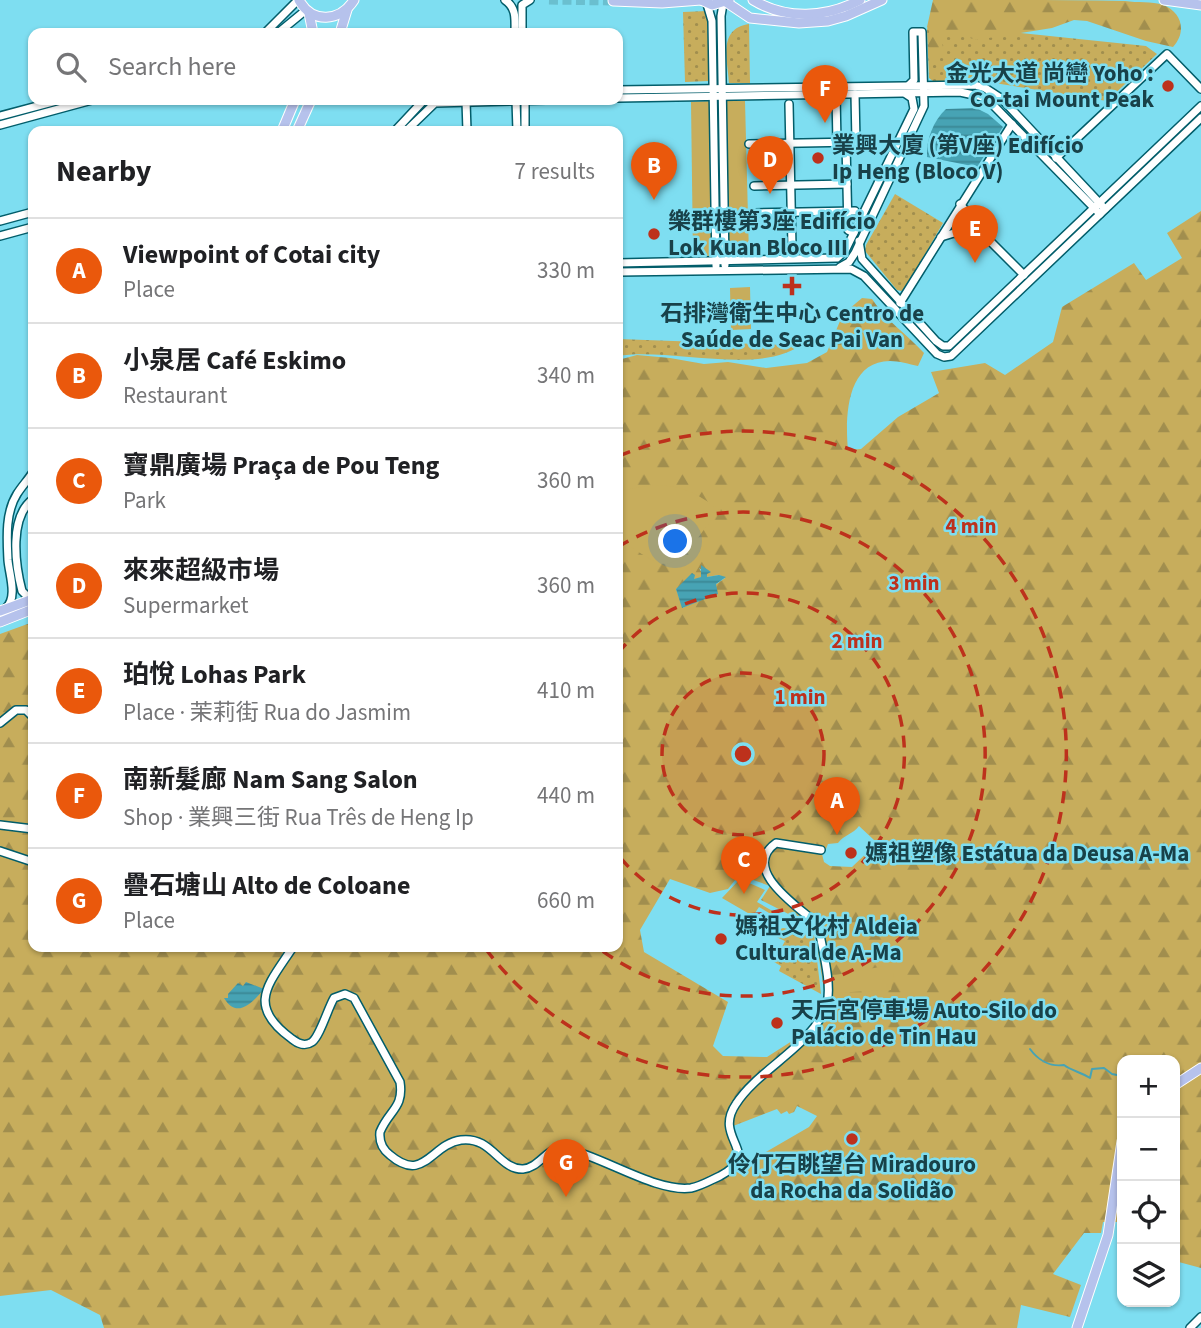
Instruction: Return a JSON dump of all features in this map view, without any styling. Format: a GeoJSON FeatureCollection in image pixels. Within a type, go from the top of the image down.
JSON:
{"type":"FeatureCollection","features":[{"type":"Feature","properties":{"kind":"main road"},"geometry":{"type":"LineString","coordinates":[[298,0],[308,12],[312,28]]}},
{"type":"Feature","properties":{"kind":"main road"},"geometry":{"type":"LineString","coordinates":[[308,12],[329,18],[362,0]]}},
{"type":"Feature","properties":{"kind":"main road"},"geometry":{"type":"LineString","coordinates":[[753,0],[769,9],[799,14],[830,12],[860,0]]}},
{"type":"Feature","properties":{"kind":"main road"},"geometry":{"type":"LineString","coordinates":[[613,1],[726,2],[750,18],[799,23],[837,19],[882,0]]}},
{"type":"Feature","properties":{"kind":"main road"},"geometry":{"type":"LineString","coordinates":[[1164,0],[1201,5]]}},
{"type":"Feature","properties":{"kind":"main road"},"geometry":{"type":"LineString","coordinates":[[342,28],[350,6]]}},
{"type":"Feature","properties":{"kind":"main road"},"geometry":{"type":"LineString","coordinates":[[284,126],[293,105]]}},
{"type":"Feature","properties":{"kind":"main road"},"geometry":{"type":"LineString","coordinates":[[299,126],[309,105]]}},
{"type":"Feature","properties":{"kind":"main road"},"geometry":{"type":"LineString","coordinates":[[1,610],[28,600]]}},
{"type":"Feature","properties":{"kind":"main road"},"geometry":{"type":"LineString","coordinates":[[0,622],[28,611]]}},
{"type":"Feature","properties":{"kind":"main road"},"geometry":{"type":"LineString","coordinates":[[1180,1082],[1201,1068]]}},
{"type":"Feature","properties":{"kind":"main road"},"geometry":{"type":"LineString","coordinates":[[1077,1328],[1108,1235],[1117,1174]]}},
{"type":"Feature","properties":{"kind":"street"},"geometry":{"type":"LineString","coordinates":[[270,28],[298,0]]}},
{"type":"Feature","properties":{"kind":"street"},"geometry":{"type":"LineString","coordinates":[[505,0],[510,3],[515,13],[515,28]]}},
{"type":"Feature","properties":{"kind":"street"},"geometry":{"type":"LineString","coordinates":[[522,28],[523,5],[530,0]]}},
{"type":"Feature","properties":{"kind":"street"},"geometry":{"type":"LineString","coordinates":[[703,1],[712,21],[718,92]]}},
{"type":"Feature","properties":{"kind":"street"},"geometry":{"type":"LineString","coordinates":[[721,265],[718,92],[721,16],[726,2]]}},
{"type":"Feature","properties":{"kind":"street"},"geometry":{"type":"LineString","coordinates":[[285,28],[308,12]]}},
{"type":"Feature","properties":{"kind":"street"},"geometry":{"type":"LineString","coordinates":[[909,85],[914,80],[913,32],[922,32],[924,106]]}},
{"type":"Feature","properties":{"kind":"street"},"geometry":{"type":"LineString","coordinates":[[1056,158],[1167,54],[1201,89]]}},
{"type":"Feature","properties":{"kind":"street"},"geometry":{"type":"LineString","coordinates":[[623,99],[718,92],[909,85],[940,93],[960,92],[983,97],[1099,209]]}},
{"type":"Feature","properties":{"kind":"street"},"geometry":{"type":"LineString","coordinates":[[623,90],[855,94],[902,93],[975,85],[996,94],[1099,209]]}},
{"type":"Feature","properties":{"kind":"street"},"geometry":{"type":"LineString","coordinates":[[623,272],[835,259],[845,251],[914,109],[912,98],[902,93]]}},
{"type":"Feature","properties":{"kind":"street"},"geometry":{"type":"LineString","coordinates":[[840,268],[850,260],[924,106],[940,93]]}},
{"type":"Feature","properties":{"kind":"street"},"geometry":{"type":"LineString","coordinates":[[836,94],[837,143]]}},
{"type":"Feature","properties":{"kind":"street"},"geometry":{"type":"LineString","coordinates":[[749,144],[856,142],[855,94]]}},
{"type":"Feature","properties":{"kind":"street"},"geometry":{"type":"LineString","coordinates":[[789,104],[792,248]]}},
{"type":"Feature","properties":{"kind":"street"},"geometry":{"type":"LineString","coordinates":[[0,116],[41,105]]}},
{"type":"Feature","properties":{"kind":"street"},"geometry":{"type":"LineString","coordinates":[[0,125],[74,105]]}},
{"type":"Feature","properties":{"kind":"street"},"geometry":{"type":"LineString","coordinates":[[400,126],[419,105]]}},
{"type":"Feature","properties":{"kind":"street"},"geometry":{"type":"LineString","coordinates":[[411,126],[431,105]]}},
{"type":"Feature","properties":{"kind":"street"},"geometry":{"type":"LineString","coordinates":[[466,105],[467,126]]}},
{"type":"Feature","properties":{"kind":"street"},"geometry":{"type":"LineString","coordinates":[[516,105],[517,126]]}},
{"type":"Feature","properties":{"kind":"street"},"geometry":{"type":"LineString","coordinates":[[525,105],[525,126]]}},
{"type":"Feature","properties":{"kind":"street"},"geometry":{"type":"LineString","coordinates":[[623,263],[840,268],[860,272],[936,354],[951,356],[1201,106]]}},
{"type":"Feature","properties":{"kind":"street"},"geometry":{"type":"LineString","coordinates":[[859,241],[862,259],[938,343],[947,346],[1201,118]]}},
{"type":"Feature","properties":{"kind":"street"},"geometry":{"type":"LineString","coordinates":[[900,303],[1012,124]]}},
{"type":"Feature","properties":{"kind":"street"},"geometry":{"type":"LineString","coordinates":[[846,143],[851,211],[848,230],[854,233]]}},
{"type":"Feature","properties":{"kind":"street"},"geometry":{"type":"LineString","coordinates":[[754,186],[847,184]]}},
{"type":"Feature","properties":{"kind":"street"},"geometry":{"type":"LineString","coordinates":[[960,204],[965,210],[982,214],[988,239],[1024,275]]}},
{"type":"Feature","properties":{"kind":"street"},"geometry":{"type":"LineString","coordinates":[[755,213],[851,211]]}},
{"type":"Feature","properties":{"kind":"street"},"geometry":{"type":"LineString","coordinates":[[0,221],[28,213]]}},
{"type":"Feature","properties":{"kind":"street"},"geometry":{"type":"LineString","coordinates":[[0,236],[28,228]]}},
{"type":"Feature","properties":{"kind":"street"},"geometry":{"type":"LineString","coordinates":[[942,237],[954,233],[988,239]]}},
{"type":"Feature","properties":{"kind":"street"},"geometry":{"type":"LineString","coordinates":[[1,610],[10,604],[12,594],[8,544],[10,512],[17,494],[28,479]]}},
{"type":"Feature","properties":{"kind":"street"},"geometry":{"type":"LineString","coordinates":[[28,503],[19,517],[18,549],[22,591],[28,596]]}},
{"type":"Feature","properties":{"kind":"street"},"geometry":{"type":"LineString","coordinates":[[0,723],[16,710],[28,712]]}},
{"type":"Feature","properties":{"kind":"street"},"geometry":{"type":"LineString","coordinates":[[0,825],[28,828]]}},
{"type":"Feature","properties":{"kind":"street"},"geometry":{"type":"LineString","coordinates":[[290,952],[266,987],[267,1014],[278,1029],[297,1043],[306,1044],[313,1041],[334,998],[345,994],[354,998],[400,1082],[402,1096],[399,1105],[383,1125],[379,1139],[386,1152],[397,1161],[416,1166],[457,1141],[469,1140],[489,1147],[509,1166],[524,1169],[531,1167],[550,1151],[565,1148],[669,1186],[693,1187],[736,1165],[738,1153],[728,1129],[729,1114],[744,1091],[810,1033],[827,1004],[828,990],[819,929],[815,922],[775,888],[765,870],[769,848],[776,843],[821,850]]}},
{"type":"Feature","properties":{"kind":"street"},"geometry":{"type":"LineString","coordinates":[[0,850],[28,860]]}},
{"type":"Feature","properties":{"kind":"street"},"geometry":{"type":"LineString","coordinates":[[1189,1328],[1201,1317]]}},
{"type":"Feature","properties":{"kind":"green space"},"geometry":{"type":"Polygon","coordinates":[[[933,0],[1154,3],[1175,12],[1181,29],[1173,47],[1087,21],[1074,20],[1052,28],[976,40],[946,33],[941,39],[945,55],[929,56],[927,27],[933,0]]]}},
{"type":"Feature","properties":{"kind":"green space"},"geometry":{"type":"Polygon","coordinates":[[[707,11],[709,81],[685,82],[683,12],[707,11]]]}},
{"type":"Feature","properties":{"kind":"green space"},"geometry":{"type":"Polygon","coordinates":[[[749,24],[750,83],[729,83],[726,56],[728,39],[739,27],[749,24]]]}},
{"type":"Feature","properties":{"kind":"green space"},"geometry":{"type":"Polygon","coordinates":[[[933,24],[1146,46],[1157,54],[1107,101],[982,81],[934,82],[929,78],[927,30],[928,26],[933,24]]]}},
{"type":"Feature","properties":{"kind":"green space"},"geometry":{"type":"Polygon","coordinates":[[[711,101],[713,256],[693,256],[691,102],[711,101]]]}},
{"type":"Feature","properties":{"kind":"green space"},"geometry":{"type":"Polygon","coordinates":[[[726,101],[745,101],[749,256],[729,257],[726,101]]]}},
{"type":"Feature","properties":{"kind":"green space"},"geometry":{"type":"Polygon","coordinates":[[[895,194],[943,223],[905,289],[901,291],[897,290],[865,251],[895,194]]]}},
{"type":"Feature","properties":{"kind":"green space"},"geometry":{"type":"Polygon","coordinates":[[[1201,211],[1201,1268],[1180,1262],[1180,1055],[1117,1055],[1117,1222],[1103,1222],[1101,1233],[1084,1233],[1053,1274],[1081,1285],[1070,1317],[1021,1305],[1017,1328],[104,1328],[100,1315],[51,1290],[0,1296],[0,634],[28,624],[28,952],[623,952],[623,359],[637,355],[704,364],[728,362],[766,368],[807,363],[827,352],[840,321],[849,309],[862,298],[872,299],[924,353],[918,366],[890,361],[864,370],[851,394],[847,423],[848,450],[861,449],[898,417],[939,393],[931,372],[985,363],[1005,375],[1053,342],[1062,307],[1134,263],[1146,280],[1182,258],[1167,233],[1201,211]],[[699,568],[701,577],[694,580],[694,577],[676,589],[683,608],[725,578],[719,575],[707,577],[699,568]],[[859,826],[838,843],[828,844],[826,849],[821,850],[824,862],[830,866],[852,867],[875,845],[874,840],[859,826]],[[739,875],[728,889],[710,893],[670,879],[640,930],[644,952],[728,1002],[713,1046],[723,1056],[767,1057],[806,1032],[820,1010],[825,996],[814,927],[761,900],[770,886],[739,875]],[[797,1106],[794,1112],[789,1114],[787,1111],[781,1114],[777,1109],[728,1128],[737,1147],[736,1165],[740,1167],[809,1127],[817,1116],[797,1106]]]}},
{"type":"Feature","properties":{"kind":"green space"},"geometry":{"type":"Polygon","coordinates":[[[750,287],[751,329],[731,330],[730,288],[750,287]]]}},
{"type":"Feature","properties":{"kind":"green space"},"geometry":{"type":"Polygon","coordinates":[[[623,339],[785,345],[803,343],[786,353],[741,360],[639,354],[623,356],[623,339]]]}},
{"type":"Feature","properties":{"kind":"green space"},"geometry":{"type":"Polygon","coordinates":[[[654,485],[674,487],[704,499],[721,511],[684,555],[666,564],[656,562],[623,542],[623,490],[654,485]]]}},
{"type":"Feature","properties":{"kind":"green space"},"geometry":{"type":"Polygon","coordinates":[[[740,879],[765,890],[757,902],[776,913],[774,916],[759,907],[753,916],[722,898],[740,879]]]}},
{"type":"Feature","properties":{"kind":"green space"},"geometry":{"type":"Polygon","coordinates":[[[783,928],[814,934],[821,994],[779,971],[781,966],[774,962],[785,941],[774,936],[783,928]]]}},
{"type":"Feature","properties":{"kind":"green space"},"geometry":{"type":"Polygon","coordinates":[[[885,966],[894,973],[891,990],[832,993],[830,976],[885,966]]]}},
{"type":"Feature","properties":{"kind":"water"},"geometry":{"type":"Polygon","coordinates":[[[976,108],[1003,127],[977,167],[927,157],[931,131],[946,109],[976,108]]]}},
{"type":"Feature","properties":{"kind":"water"},"geometry":{"type":"Polygon","coordinates":[[[701,565],[711,572],[707,577],[726,577],[716,584],[718,594],[682,608],[676,589],[692,573],[695,575],[694,579],[701,577],[701,565]]]}},
{"type":"Feature","properties":{"kind":"water"},"geometry":{"type":"Polygon","coordinates":[[[246,982],[264,989],[245,1007],[234,1008],[224,998],[228,998],[228,994],[238,983],[243,986],[246,982]]]}},
{"type":"Feature","properties":{"kind":"waterway"},"geometry":{"type":"LineString","coordinates":[[1030,1049],[1045,1062],[1064,1065],[1090,1078],[1092,1069],[1104,1068],[1117,1075]]}},
{"type":"Feature","properties":{"kind":"tunnel"},"geometry":{"type":"LineString","coordinates":[[549,0],[613,1]]}},
{"type":"Feature","properties":{"kind":"place","name":"金光大道 尚巒 Yoho : Co-tai Mount Peak"},"geometry":{"type":"Point","coordinates":[1168,86]}},
{"type":"Feature","properties":{"kind":"place","name":"南新髮廊 Nam Sang Salon"},"geometry":{"type":"Point","coordinates":[825,123]}},
{"type":"Feature","properties":{"kind":"place","name":"業興大廈 (第V座) Edifício Ip Heng (Bloco V)"},"geometry":{"type":"Point","coordinates":[818,158]}},
{"type":"Feature","properties":{"kind":"place","name":"來來超級市場"},"geometry":{"type":"Point","coordinates":[770,194]}},
{"type":"Feature","properties":{"kind":"place","name":"小泉居 Café Eskimo"},"geometry":{"type":"Point","coordinates":[654,200]}},
{"type":"Feature","properties":{"kind":"place","name":"樂群樓第3座 Edifício Lok Kuan Bloco III"},"geometry":{"type":"Point","coordinates":[654,234]}},
{"type":"Feature","properties":{"kind":"place","name":"珀悅 Lohas Park"},"geometry":{"type":"Point","coordinates":[975,263]}},
{"type":"Feature","properties":{"kind":"place","name":"石排灣衛生中心 Centro de Saúde de Seac Pai Van"},"geometry":{"type":"Point","coordinates":[792,286]}},
{"type":"Feature","properties":{"kind":"place","name":"Viewpoint of Cotai city"},"geometry":{"type":"Point","coordinates":[837,835]}},
{"type":"Feature","properties":{"kind":"place","name":"媽祖塑像 Estátua da Deusa A-Ma"},"geometry":{"type":"Point","coordinates":[851,853]}},
{"type":"Feature","properties":{"kind":"place","name":"寶鼎廣場 Praça de Pou Teng"},"geometry":{"type":"Point","coordinates":[744,894]}},
{"type":"Feature","properties":{"kind":"place","name":"媽祖文化村 Aldeia Cultural de A-Ma"},"geometry":{"type":"Point","coordinates":[721,939]}},
{"type":"Feature","properties":{"kind":"place","name":"天后宮停車場 Auto-Silo do Palácio de Tin Hau"},"geometry":{"type":"Point","coordinates":[777,1023]}},
{"type":"Feature","properties":{"kind":"place","name":"伶仃石眺望台 Miradouro da Rocha da Solidão"},"geometry":{"type":"Point","coordinates":[852,1139]}},
{"type":"Feature","properties":{"kind":"place","name":"疊石塘山 Alto de Coloane"},"geometry":{"type":"Point","coordinates":[566,1197]}}]}
